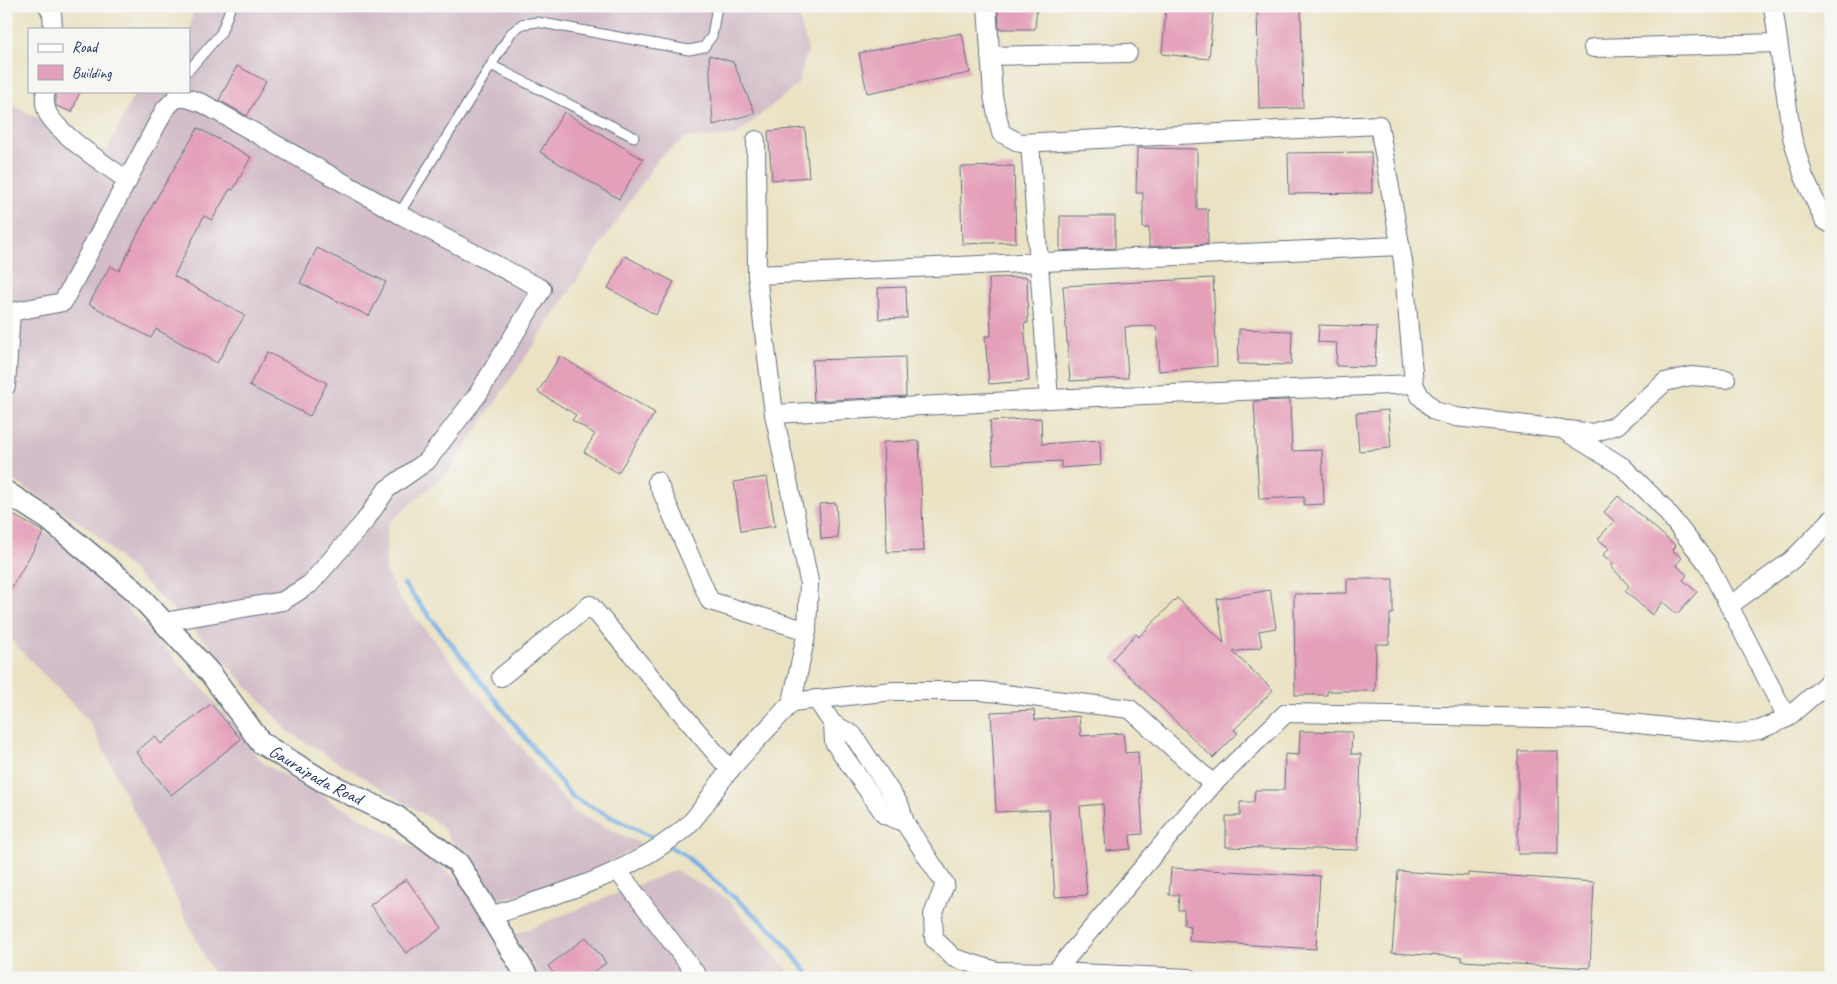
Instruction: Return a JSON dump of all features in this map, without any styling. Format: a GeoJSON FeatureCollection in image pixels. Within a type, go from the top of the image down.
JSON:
{"type":"FeatureCollection","features":[{"type":"Feature","properties":{"kind":"street"},"geometry":{"type":"LineString","coordinates":[[48,6],[52,14],[53,28]]}},
{"type":"Feature","properties":{"kind":"street"},"geometry":{"type":"LineString","coordinates":[[987,6],[994,96],[1001,132],[1020,143],[1379,126],[1400,246],[1414,384],[1420,396],[1435,411],[1456,416],[1593,433],[1617,425],[1634,411],[1649,394],[1665,382],[1691,376],[1726,379]]}},
{"type":"Feature","properties":{"kind":"street"},"geometry":{"type":"LineString","coordinates":[[1773,6],[1792,137],[1804,177],[1824,220],[1831,224]]}},
{"type":"Feature","properties":{"kind":"street"},"geometry":{"type":"LineString","coordinates":[[1593,48],[1778,43]]}},
{"type":"Feature","properties":{"kind":"street"},"geometry":{"type":"LineString","coordinates":[[990,56],[1128,53]]}},
{"type":"Feature","properties":{"kind":"street"},"geometry":{"type":"LineString","coordinates":[[46,92],[45,104],[48,114],[71,138],[128,181]]}},
{"type":"Feature","properties":{"kind":"street"},"geometry":{"type":"LineString","coordinates":[[6,386],[11,312],[63,302],[165,109],[178,95],[204,104],[399,214],[542,289],[478,394],[427,460],[387,489],[365,521],[310,584],[283,601],[164,622]]}},
{"type":"Feature","properties":{"kind":"street"},"geometry":{"type":"LineString","coordinates":[[490,916],[584,886],[618,872],[651,853],[688,826],[730,770],[792,702],[807,630],[809,581],[774,414],[758,275],[756,140]]}},
{"type":"Feature","properties":{"kind":"street"},"geometry":{"type":"LineString","coordinates":[[1030,143],[1049,399]]}},
{"type":"Feature","properties":{"kind":"street"},"geometry":{"type":"LineString","coordinates":[[758,275],[1400,246]]}},
{"type":"Feature","properties":{"kind":"street"},"geometry":{"type":"LineString","coordinates":[[774,414],[1049,399],[1414,384]]}},
{"type":"Feature","properties":{"kind":"street"},"geometry":{"type":"LineString","coordinates":[[1562,429],[1623,467],[1662,506],[1707,563],[1787,718]]}},
{"type":"Feature","properties":{"kind":"street"},"geometry":{"type":"LineString","coordinates":[[657,481],[710,601],[807,630]]}},
{"type":"Feature","properties":{"kind":"street","name":"Gauraipada Road"},"geometry":{"type":"LineString","coordinates":[[6,492],[48,519],[127,584],[211,674],[261,743],[323,781],[396,816],[458,863],[528,978]]}},
{"type":"Feature","properties":{"kind":"street"},"geometry":{"type":"LineString","coordinates":[[1729,606],[1792,560],[1831,520]]}},
{"type":"Feature","properties":{"kind":"street"},"geometry":{"type":"LineString","coordinates":[[502,676],[590,605],[730,770]]}},
{"type":"Feature","properties":{"kind":"street"},"geometry":{"type":"LineString","coordinates":[[1055,972],[1213,784],[1286,713],[1591,719],[1734,734],[1759,730],[1787,718],[1831,680]]}},
{"type":"Feature","properties":{"kind":"street"},"geometry":{"type":"LineString","coordinates":[[792,702],[893,692],[981,691],[1130,709],[1213,784]]}},
{"type":"Feature","properties":{"kind":"street"},"geometry":{"type":"LineString","coordinates":[[816,699],[833,724],[834,742],[885,816],[905,823],[945,884],[933,914],[934,939],[954,958],[998,974],[1055,972],[1189,978]]}},
{"type":"Feature","properties":{"kind":"street"},"geometry":{"type":"LineString","coordinates":[[618,872],[700,978]]}},
{"type":"Feature","properties":{"kind":"lane"},"geometry":{"type":"LineString","coordinates":[[190,69],[221,33],[231,6]]}},
{"type":"Feature","properties":{"kind":"lane"},"geometry":{"type":"LineString","coordinates":[[399,214],[511,34],[522,24],[537,22],[690,50],[704,47],[712,36],[717,6]]}},
{"type":"Feature","properties":{"kind":"lane"},"geometry":{"type":"LineString","coordinates":[[491,65],[634,137]]}},
{"type":"Feature","properties":{"kind":"shaded area"},"geometry":{"type":"Polygon","coordinates":[[[193,6],[796,6],[808,50],[798,84],[735,136],[684,138],[659,158],[449,471],[388,524],[385,570],[400,599],[574,812],[643,845],[569,881],[492,901],[441,825],[289,732],[207,643],[90,529],[13,480],[6,478],[6,120],[14,106],[106,152],[136,92],[190,92],[190,30],[193,6]]]}},
{"type":"Feature","properties":{"kind":"shaded area"},"geometry":{"type":"Polygon","coordinates":[[[6,514],[65,542],[208,694],[264,764],[419,850],[461,882],[521,978],[215,978],[90,722],[6,635],[6,514]]]}},
{"type":"Feature","properties":{"kind":"shaded area"},"geometry":{"type":"Polygon","coordinates":[[[675,870],[727,899],[794,978],[541,978],[514,935],[675,870]]]}},
{"type":"Feature","properties":{"kind":"building"},"geometry":{"type":"Polygon","coordinates":[[[998,6],[1037,6],[1035,29],[999,29],[998,6]]]}},
{"type":"Feature","properties":{"kind":"building"},"geometry":{"type":"Polygon","coordinates":[[[1257,6],[1301,6],[1303,108],[1259,109],[1257,6]]]}},
{"type":"Feature","properties":{"kind":"building"},"geometry":{"type":"Polygon","coordinates":[[[1166,9],[1213,13],[1209,59],[1162,54],[1166,9]]]}},
{"type":"Feature","properties":{"kind":"building"},"geometry":{"type":"Polygon","coordinates":[[[962,33],[970,73],[867,93],[859,53],[962,33]]]}},
{"type":"Feature","properties":{"kind":"building"},"geometry":{"type":"Polygon","coordinates":[[[709,55],[733,62],[755,113],[713,125],[709,55]]]}},
{"type":"Feature","properties":{"kind":"building"},"geometry":{"type":"Polygon","coordinates":[[[237,66],[266,81],[247,116],[219,100],[237,66]]]}},
{"type":"Feature","properties":{"kind":"building"},"geometry":{"type":"Polygon","coordinates":[[[56,92],[80,92],[72,112],[56,106],[56,92]]]}},
{"type":"Feature","properties":{"kind":"building"},"geometry":{"type":"Polygon","coordinates":[[[564,112],[643,159],[619,199],[540,152],[564,112]]]}},
{"type":"Feature","properties":{"kind":"building"},"geometry":{"type":"Polygon","coordinates":[[[198,128],[251,157],[233,190],[230,189],[212,220],[204,216],[174,276],[245,315],[217,363],[156,329],[151,338],[89,304],[110,266],[119,271],[153,204],[198,128]]]}},
{"type":"Feature","properties":{"kind":"building"},"geometry":{"type":"Polygon","coordinates":[[[805,128],[809,177],[772,180],[768,131],[805,128]]]}},
{"type":"Feature","properties":{"kind":"building"},"geometry":{"type":"Polygon","coordinates":[[[1137,148],[1197,149],[1197,209],[1208,209],[1208,244],[1149,247],[1149,228],[1143,228],[1143,193],[1136,193],[1137,148]]]}},
{"type":"Feature","properties":{"kind":"building"},"geometry":{"type":"Polygon","coordinates":[[[1371,152],[1372,193],[1289,194],[1288,153],[1371,152]]]}},
{"type":"Feature","properties":{"kind":"building"},"geometry":{"type":"Polygon","coordinates":[[[1014,166],[1016,242],[962,244],[960,167],[1014,166]]]}},
{"type":"Feature","properties":{"kind":"building"},"geometry":{"type":"Polygon","coordinates":[[[1060,216],[1115,216],[1115,248],[1060,251],[1060,216]]]}},
{"type":"Feature","properties":{"kind":"building"},"geometry":{"type":"Polygon","coordinates":[[[317,248],[386,282],[369,316],[300,283],[317,248]]]}},
{"type":"Feature","properties":{"kind":"building"},"geometry":{"type":"Polygon","coordinates":[[[625,256],[674,282],[656,315],[608,288],[625,256]]]}},
{"type":"Feature","properties":{"kind":"building"},"geometry":{"type":"Polygon","coordinates":[[[1027,277],[1028,323],[1024,323],[1029,381],[989,384],[985,336],[991,336],[989,278],[1027,277]]]}},
{"type":"Feature","properties":{"kind":"building"},"geometry":{"type":"Polygon","coordinates":[[[1213,278],[1217,366],[1159,371],[1156,326],[1125,327],[1128,378],[1070,381],[1063,286],[1213,278]]]}},
{"type":"Feature","properties":{"kind":"building"},"geometry":{"type":"Polygon","coordinates":[[[906,287],[907,318],[879,319],[878,288],[906,287]]]}},
{"type":"Feature","properties":{"kind":"building"},"geometry":{"type":"Polygon","coordinates":[[[1319,325],[1377,327],[1375,367],[1336,366],[1337,343],[1318,342],[1319,325]]]}},
{"type":"Feature","properties":{"kind":"building"},"geometry":{"type":"Polygon","coordinates":[[[1239,329],[1292,331],[1291,365],[1238,364],[1239,329]]]}},
{"type":"Feature","properties":{"kind":"building"},"geometry":{"type":"Polygon","coordinates":[[[267,352],[327,383],[310,416],[249,386],[267,352]]]}},
{"type":"Feature","properties":{"kind":"building"},"geometry":{"type":"Polygon","coordinates":[[[560,356],[655,413],[618,473],[584,452],[595,434],[572,420],[576,415],[538,392],[560,356]]]}},
{"type":"Feature","properties":{"kind":"building"},"geometry":{"type":"Polygon","coordinates":[[[905,357],[906,396],[814,401],[812,360],[905,357]]]}},
{"type":"Feature","properties":{"kind":"building"},"geometry":{"type":"Polygon","coordinates":[[[1290,400],[1292,451],[1322,450],[1324,504],[1304,505],[1304,497],[1259,499],[1254,401],[1290,400]]]}},
{"type":"Feature","properties":{"kind":"building"},"geometry":{"type":"Polygon","coordinates":[[[1388,410],[1391,448],[1359,451],[1356,413],[1388,410]]]}},
{"type":"Feature","properties":{"kind":"building"},"geometry":{"type":"Polygon","coordinates":[[[1041,418],[1042,444],[1100,440],[1101,465],[1061,468],[1061,461],[993,464],[990,421],[1041,418]]]}},
{"type":"Feature","properties":{"kind":"building"},"geometry":{"type":"Polygon","coordinates":[[[919,441],[924,551],[887,552],[883,442],[919,441]]]}},
{"type":"Feature","properties":{"kind":"building"},"geometry":{"type":"Polygon","coordinates":[[[767,477],[775,526],[741,531],[734,482],[767,477]]]}},
{"type":"Feature","properties":{"kind":"building"},"geometry":{"type":"Polygon","coordinates":[[[1618,496],[1676,546],[1672,550],[1682,558],[1676,565],[1687,575],[1683,580],[1697,592],[1677,614],[1663,602],[1652,615],[1625,591],[1629,586],[1611,566],[1614,564],[1603,555],[1609,548],[1598,539],[1614,521],[1604,512],[1618,496]]]}},
{"type":"Feature","properties":{"kind":"building"},"geometry":{"type":"Polygon","coordinates":[[[836,503],[838,538],[821,539],[819,504],[836,503]]]}},
{"type":"Feature","properties":{"kind":"building"},"geometry":{"type":"Polygon","coordinates":[[[6,511],[44,532],[6,597],[6,511]]]}},
{"type":"Feature","properties":{"kind":"building"},"geometry":{"type":"Polygon","coordinates":[[[1347,579],[1393,579],[1393,614],[1390,614],[1389,644],[1376,644],[1375,691],[1327,691],[1327,695],[1295,695],[1294,594],[1347,593],[1347,579]]]}},
{"type":"Feature","properties":{"kind":"building"},"geometry":{"type":"Polygon","coordinates":[[[1270,590],[1276,628],[1259,631],[1262,647],[1233,652],[1273,690],[1234,730],[1238,733],[1213,758],[1112,659],[1136,634],[1139,637],[1177,598],[1224,643],[1217,599],[1270,590]]]}},
{"type":"Feature","properties":{"kind":"building"},"geometry":{"type":"Polygon","coordinates":[[[211,704],[241,739],[171,795],[136,752],[155,736],[161,744],[211,704]]]}},
{"type":"Feature","properties":{"kind":"building"},"geometry":{"type":"Polygon","coordinates":[[[1034,710],[1035,720],[1079,716],[1081,736],[1123,733],[1125,753],[1138,752],[1143,834],[1130,835],[1131,849],[1106,851],[1103,804],[1080,806],[1087,895],[1055,897],[1049,810],[996,812],[991,712],[1034,710]]]}},
{"type":"Feature","properties":{"kind":"building"},"geometry":{"type":"Polygon","coordinates":[[[1300,731],[1352,732],[1351,754],[1361,754],[1358,850],[1226,847],[1226,816],[1240,816],[1240,802],[1254,802],[1255,790],[1284,790],[1285,754],[1299,755],[1300,731]]]}},
{"type":"Feature","properties":{"kind":"building"},"geometry":{"type":"Polygon","coordinates":[[[1518,751],[1558,751],[1558,854],[1518,854],[1518,751]]]}},
{"type":"Feature","properties":{"kind":"building"},"geometry":{"type":"Polygon","coordinates":[[[1171,868],[1320,876],[1316,949],[1189,941],[1190,926],[1184,925],[1184,910],[1178,910],[1179,895],[1169,895],[1171,868]]]}},
{"type":"Feature","properties":{"kind":"building"},"geometry":{"type":"Polygon","coordinates":[[[1398,871],[1468,876],[1468,873],[1594,882],[1590,968],[1462,961],[1462,957],[1392,953],[1398,871]]]}},
{"type":"Feature","properties":{"kind":"building"},"geometry":{"type":"Polygon","coordinates":[[[406,879],[442,928],[406,953],[370,905],[406,879]]]}},
{"type":"Feature","properties":{"kind":"building"},"geometry":{"type":"Polygon","coordinates":[[[586,937],[606,963],[586,978],[557,978],[548,966],[586,937]]]}},
{"type":"Feature","properties":{"kind":"waterway"},"geometry":{"type":"LineString","coordinates":[[404,584],[572,797],[659,841]]}},
{"type":"Feature","properties":{"kind":"waterway"},"geometry":{"type":"LineString","coordinates":[[668,846],[682,853],[776,933],[811,978]]}}]}
